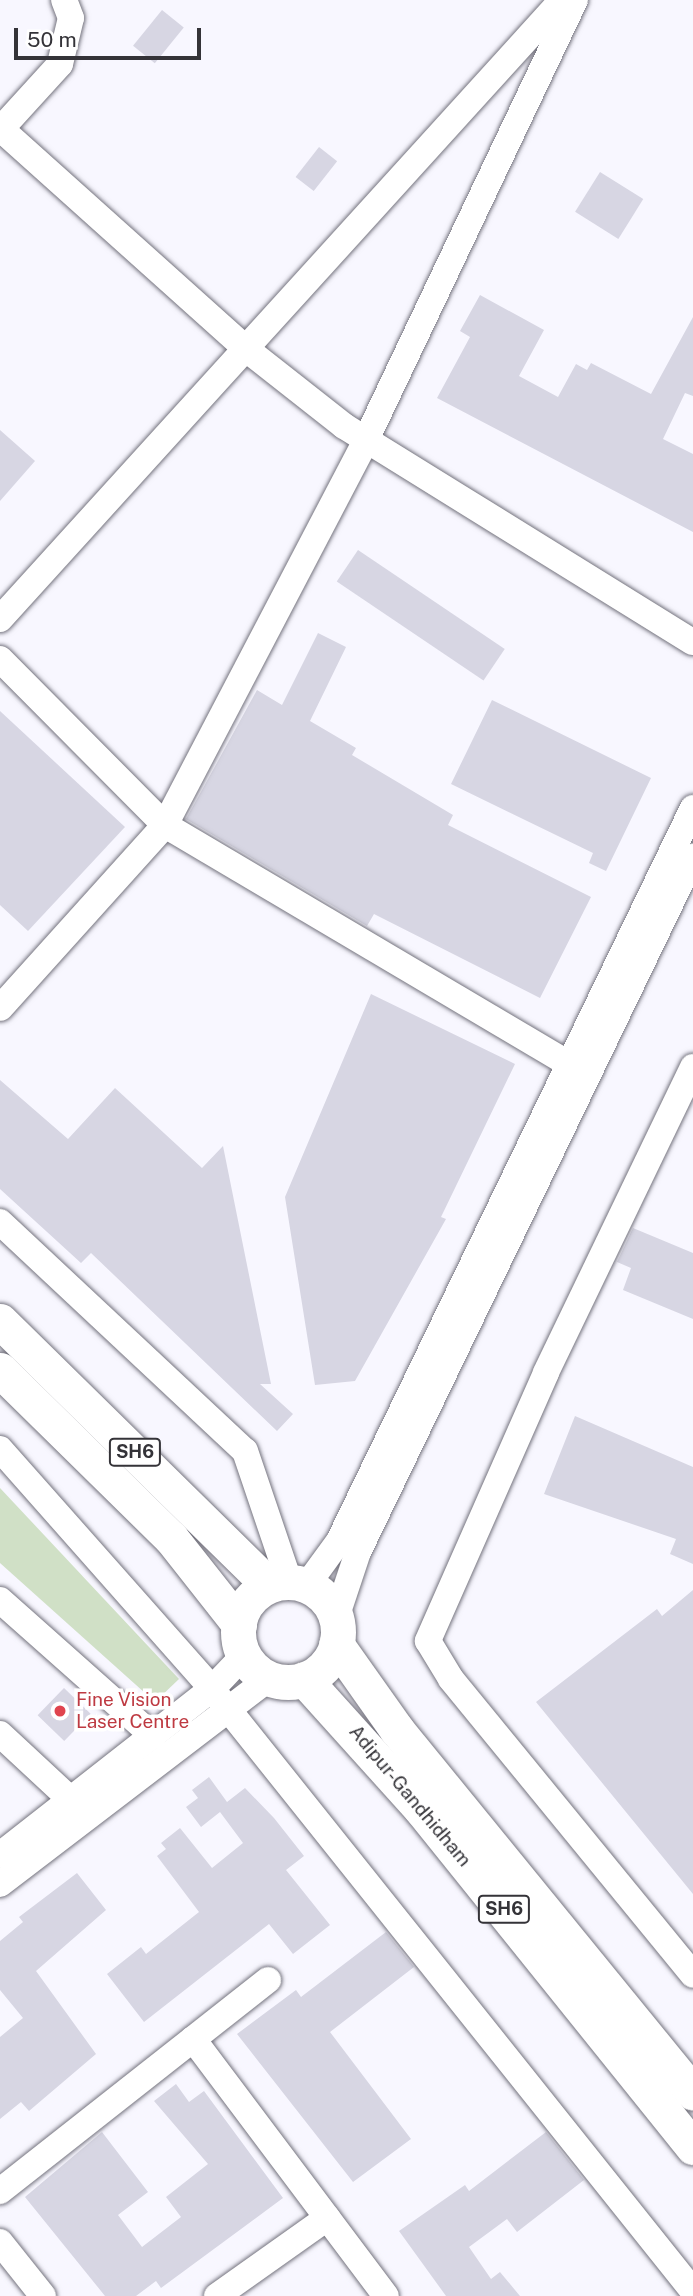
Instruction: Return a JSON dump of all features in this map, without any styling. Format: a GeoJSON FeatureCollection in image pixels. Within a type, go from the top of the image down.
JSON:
{"type":"FeatureCollection","features":[{"type":"Feature","properties":{"kind":"main road","name":"SH6"},"geometry":{"type":"LineString","coordinates":[[0,1321],[288,1584],[325,1597],[336,1631],[397,1730],[693,2093]]}},
{"type":"Feature","properties":{"kind":"main road","name":"SH6"},"geometry":{"type":"LineString","coordinates":[[0,1370],[171,1538],[269,1678]]}},
{"type":"Feature","properties":{"kind":"main road"},"geometry":{"type":"LineString","coordinates":[[241,1639],[253,1595],[288,1584]]}},
{"type":"Feature","properties":{"kind":"main road"},"geometry":{"type":"LineString","coordinates":[[269,1678],[304,1679],[323,1668],[336,1631]]}},
{"type":"Feature","properties":{"kind":"main road","name":"Adipur-Gandhidham"},"geometry":{"type":"LineString","coordinates":[[304,1679],[429,1819],[693,2147]]}},
{"type":"Feature","properties":{"kind":"street"},"geometry":{"type":"LineString","coordinates":[[64,0],[71,18],[60,64],[1,129],[245,348],[366,440],[693,642]]}},
{"type":"Feature","properties":{"kind":"street"},"geometry":{"type":"LineString","coordinates":[[0,619],[562,0]]}},
{"type":"Feature","properties":{"kind":"street"},"geometry":{"type":"LineString","coordinates":[[0,1008],[165,825],[366,440],[575,0]]}},
{"type":"Feature","properties":{"kind":"street"},"geometry":{"type":"LineString","coordinates":[[0,659],[165,825],[569,1064]]}},
{"type":"Feature","properties":{"kind":"street"},"geometry":{"type":"LineString","coordinates":[[0,1222],[245,1451],[288,1584],[339,1541],[693,808]]}},
{"type":"Feature","properties":{"kind":"street"},"geometry":{"type":"LineString","coordinates":[[336,1631],[358,1552],[693,857]]}},
{"type":"Feature","properties":{"kind":"street"},"geometry":{"type":"LineString","coordinates":[[693,1067],[546,1373],[428,1641],[451,1679],[693,1975]]}},
{"type":"Feature","properties":{"kind":"street"},"geometry":{"type":"LineString","coordinates":[[0,1449],[220,1699],[693,2291]]}},
{"type":"Feature","properties":{"kind":"street"},"geometry":{"type":"LineString","coordinates":[[0,1600],[153,1736]]}},
{"type":"Feature","properties":{"kind":"street"},"geometry":{"type":"LineString","coordinates":[[0,1884],[220,1699],[241,1639]]}},
{"type":"Feature","properties":{"kind":"street"},"geometry":{"type":"LineString","coordinates":[[0,1855],[153,1736],[220,1699],[269,1678]]}},
{"type":"Feature","properties":{"kind":"street"},"geometry":{"type":"LineString","coordinates":[[0,1734],[71,1800]]}},
{"type":"Feature","properties":{"kind":"street"},"geometry":{"type":"LineString","coordinates":[[0,2191],[268,1980]]}},
{"type":"Feature","properties":{"kind":"street"},"geometry":{"type":"LineString","coordinates":[[193,2039],[386,2296]]}},
{"type":"Feature","properties":{"kind":"street"},"geometry":{"type":"LineString","coordinates":[[217,2296],[327,2218]]}},
{"type":"Feature","properties":{"kind":"street"},"geometry":{"type":"LineString","coordinates":[[0,2242],[43,2296]]}},
{"type":"Feature","properties":{"kind":"green space"},"geometry":{"type":"Polygon","coordinates":[[[0,1488],[179,1679],[155,1702],[0,1563],[0,1488]]]}},
{"type":"Feature","properties":{"kind":"building"},"geometry":{"type":"Polygon","coordinates":[[[162,10],[184,28],[155,63],[133,46],[162,10]]]}},
{"type":"Feature","properties":{"kind":"building"},"geometry":{"type":"Polygon","coordinates":[[[319,147],[337,161],[314,191],[296,177],[319,147]]]}},
{"type":"Feature","properties":{"kind":"building"},"geometry":{"type":"Polygon","coordinates":[[[600,172],[643,199],[618,239],[575,212],[600,172]]]}},
{"type":"Feature","properties":{"kind":"building"},"geometry":{"type":"Polygon","coordinates":[[[480,295],[544,330],[519,376],[558,397],[576,364],[587,370],[591,363],[651,394],[693,317],[693,396],[685,393],[663,439],[693,454],[693,532],[437,398],[470,337],[460,331],[480,295]]]}},
{"type":"Feature","properties":{"kind":"building"},"geometry":{"type":"Polygon","coordinates":[[[0,430],[35,461],[0,501],[0,430]]]}},
{"type":"Feature","properties":{"kind":"building"},"geometry":{"type":"Polygon","coordinates":[[[358,550],[505,649],[483,680],[337,582],[358,550]]]}},
{"type":"Feature","properties":{"kind":"building"},"geometry":{"type":"Polygon","coordinates":[[[318,633],[346,647],[310,721],[356,748],[352,755],[453,815],[448,825],[591,897],[540,998],[374,914],[367,926],[186,819],[257,690],[282,705],[318,633]]]}},
{"type":"Feature","properties":{"kind":"building"},"geometry":{"type":"Polygon","coordinates":[[[492,700],[651,778],[606,871],[589,863],[593,853],[451,784],[492,700]]]}},
{"type":"Feature","properties":{"kind":"building"},"geometry":{"type":"Polygon","coordinates":[[[0,711],[125,827],[28,931],[0,905],[0,711]]]}},
{"type":"Feature","properties":{"kind":"building"},"geometry":{"type":"Polygon","coordinates":[[[371,994],[515,1064],[441,1217],[446,1219],[355,1381],[315,1385],[285,1197],[371,994]]]}},
{"type":"Feature","properties":{"kind":"building"},"geometry":{"type":"Polygon","coordinates":[[[0,1080],[68,1139],[115,1088],[202,1168],[223,1146],[271,1384],[260,1384],[293,1414],[277,1431],[91,1253],[81,1263],[0,1189],[0,1080]]]}},
{"type":"Feature","properties":{"kind":"building"},"geometry":{"type":"Polygon","coordinates":[[[633,1228],[693,1253],[693,1319],[623,1290],[631,1268],[617,1262],[633,1228]]]}},
{"type":"Feature","properties":{"kind":"building"},"geometry":{"type":"Polygon","coordinates":[[[575,1416],[693,1467],[693,1564],[670,1554],[676,1539],[544,1494],[575,1416]]]}},
{"type":"Feature","properties":{"kind":"building"},"geometry":{"type":"Polygon","coordinates":[[[693,1590],[693,1894],[536,1702],[657,1609],[662,1616],[693,1590]]]}},
{"type":"Feature","properties":{"kind":"building"},"geometry":{"type":"Polygon","coordinates":[[[64,1688],[91,1714],[64,1741],[38,1715],[64,1688]]]}},
{"type":"Feature","properties":{"kind":"building"},"geometry":{"type":"Polygon","coordinates":[[[209,1777],[227,1802],[245,1788],[274,1818],[304,1856],[286,1870],[330,1925],[293,1954],[269,1924],[144,2022],[107,1974],[141,1947],[146,1954],[199,1912],[157,1856],[166,1849],[161,1843],[180,1828],[212,1868],[243,1843],[220,1812],[201,1827],[186,1807],[198,1798],[192,1790],[209,1777]]]}},
{"type":"Feature","properties":{"kind":"building"},"geometry":{"type":"Polygon","coordinates":[[[77,1873],[106,1910],[36,1971],[96,2054],[29,2111],[21,2102],[0,2119],[0,2037],[23,2018],[0,1990],[0,1941],[23,1922],[19,1917],[77,1873]]]}},
{"type":"Feature","properties":{"kind":"building"},"geometry":{"type":"Polygon","coordinates":[[[386,1932],[414,1967],[330,2032],[411,2139],[353,2182],[237,2034],[296,1990],[301,1997],[386,1932]]]}},
{"type":"Feature","properties":{"kind":"building"},"geometry":{"type":"Polygon","coordinates":[[[176,2084],[189,2102],[204,2091],[283,2198],[161,2288],[156,2281],[136,2296],[105,2296],[25,2197],[102,2132],[148,2192],[118,2215],[142,2247],[181,2217],[166,2197],[208,2164],[154,2101],[176,2084]]]}},
{"type":"Feature","properties":{"kind":"building"},"geometry":{"type":"Polygon","coordinates":[[[546,2132],[584,2180],[517,2232],[507,2219],[469,2247],[491,2279],[500,2272],[520,2296],[446,2296],[399,2231],[465,2185],[469,2191],[546,2132]]]}},
{"type":"Feature","properties":{"kind":"place","name":"Fine Vision Laser Centre"},"geometry":{"type":"Point","coordinates":[60,1711]}}]}
